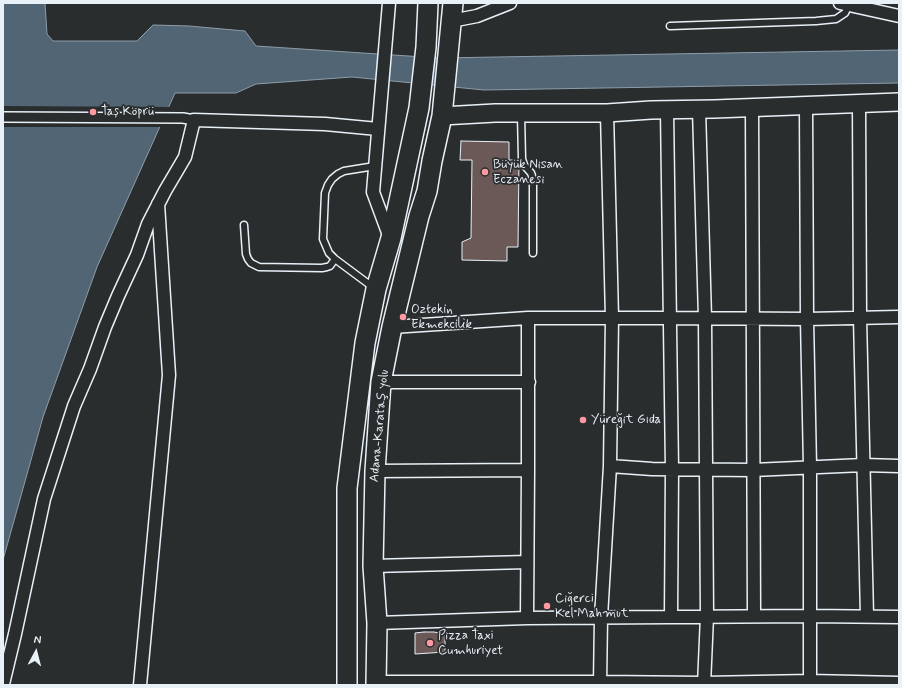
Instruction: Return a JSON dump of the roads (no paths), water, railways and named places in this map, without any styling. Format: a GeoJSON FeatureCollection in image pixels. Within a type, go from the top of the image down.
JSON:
{"type":"FeatureCollection","features":[{"type":"Feature","properties":{"kind":"main road","name":"Adana-Karataş yolu"},"geometry":{"type":"LineString","coordinates":[[346,685],[347,488],[365,343],[376,289],[390,238],[419,108],[426,47],[428,3]]}},
{"type":"Feature","properties":{"kind":"main road","name":"Adana-Karataş yolu"},"geometry":{"type":"LineString","coordinates":[[376,683],[377,623],[373,566],[375,471],[381,382],[392,327],[419,216],[427,191],[442,109],[452,12]]}},
{"type":"Feature","properties":{"kind":"main road"},"geometry":{"type":"LineString","coordinates":[[442,109],[495,113],[606,113],[651,110],[752,108],[899,102]]}},
{"type":"Feature","properties":{"kind":"street"},"geometry":{"type":"LineString","coordinates":[[389,3],[373,192],[390,238]]}},
{"type":"Feature","properties":{"kind":"street"},"geometry":{"type":"LineString","coordinates":[[452,12],[477,16],[510,3]]}},
{"type":"Feature","properties":{"kind":"street"},"geometry":{"type":"LineString","coordinates":[[846,4],[899,16]]}},
{"type":"Feature","properties":{"kind":"street"},"geometry":{"type":"LineString","coordinates":[[859,104],[860,318],[867,616]]}},
{"type":"Feature","properties":{"kind":"street"},"geometry":{"type":"LineString","coordinates":[[806,106],[807,320],[810,468],[810,683]]}},
{"type":"Feature","properties":{"kind":"street"},"geometry":{"type":"LineString","coordinates":[[752,108],[754,616]]}},
{"type":"Feature","properties":{"kind":"street"},"geometry":{"type":"LineString","coordinates":[[699,109],[705,318],[707,616],[704,684]]}},
{"type":"Feature","properties":{"kind":"street"},"geometry":{"type":"LineString","coordinates":[[667,110],[672,469],[671,617]]}},
{"type":"Feature","properties":{"kind":"street"},"geometry":{"type":"LineString","coordinates":[[600,683],[601,617],[610,466],[612,318],[606,113]]}},
{"type":"Feature","properties":{"kind":"street"},"geometry":{"type":"LineString","coordinates":[[3,117],[189,119],[325,124],[378,128]]}},
{"type":"Feature","properties":{"kind":"street"},"geometry":{"type":"LineString","coordinates":[[3,684],[44,499],[74,406],[105,326],[137,255],[148,224],[185,157],[189,119]]}},
{"type":"Feature","properties":{"kind":"street"},"geometry":{"type":"LineString","coordinates":[[140,685],[169,375],[158,204]]}},
{"type":"Feature","properties":{"kind":"street"},"geometry":{"type":"LineString","coordinates":[[392,327],[528,318],[705,318],[807,320],[899,317]]}},
{"type":"Feature","properties":{"kind":"street"},"geometry":{"type":"LineString","coordinates":[[527,618],[529,382],[528,318]]}},
{"type":"Feature","properties":{"kind":"street"},"geometry":{"type":"LineString","coordinates":[[381,382],[529,382]]}},
{"type":"Feature","properties":{"kind":"street"},"geometry":{"type":"LineString","coordinates":[[610,466],[652,469],[753,470],[863,465],[899,466]]}},
{"type":"Feature","properties":{"kind":"street"},"geometry":{"type":"LineString","coordinates":[[375,471],[528,470]]}},
{"type":"Feature","properties":{"kind":"street"},"geometry":{"type":"LineString","coordinates":[[373,566],[527,562]]}},
{"type":"Feature","properties":{"kind":"street"},"geometry":{"type":"LineString","coordinates":[[377,623],[601,617],[899,617]]}},
{"type":"Feature","properties":{"kind":"street"},"geometry":{"type":"LineString","coordinates":[[376,683],[899,683]]}},
{"type":"Feature","properties":{"kind":"lane"},"geometry":{"type":"LineString","coordinates":[[670,26],[836,19],[845,13],[846,4]]}},
{"type":"Feature","properties":{"kind":"lane"},"geometry":{"type":"LineString","coordinates":[[521,113],[522,159],[533,179],[533,253]]}},
{"type":"Feature","properties":{"kind":"lane"},"geometry":{"type":"LineString","coordinates":[[375,166],[344,171],[332,179],[325,193],[323,239],[329,253],[335,259],[376,289]]}},
{"type":"Feature","properties":{"kind":"lane"},"geometry":{"type":"LineString","coordinates":[[244,225],[246,254],[251,263],[260,267],[327,268],[335,259]]}},
{"type":"Feature","properties":{"kind":"water"},"geometry":{"type":"Polygon","coordinates":[[[3,3],[45,3],[47,34],[53,41],[137,41],[153,25],[189,26],[245,31],[256,46],[439,58],[899,50],[899,83],[484,90],[352,77],[256,84],[236,93],[175,93],[97,267],[43,417],[3,560],[3,3]]]}},
{"type":"Feature","properties":{"kind":"place","name":"Taș Köprü"},"geometry":{"type":"Point","coordinates":[93,112]}},
{"type":"Feature","properties":{"kind":"place","name":"Büyük Nisan Eczanesi"},"geometry":{"type":"Point","coordinates":[485,172]}},
{"type":"Feature","properties":{"kind":"place","name":"Oztekin Ekmekcilik"},"geometry":{"type":"Point","coordinates":[403,317]}},
{"type":"Feature","properties":{"kind":"place","name":"Yüreğit Gıda"},"geometry":{"type":"Point","coordinates":[583,420]}},
{"type":"Feature","properties":{"kind":"place","name":"Ciğerci Kel Mahmut"},"geometry":{"type":"Point","coordinates":[547,606]}},
{"type":"Feature","properties":{"kind":"place","name":"Pizza Taxi Cumhuriyet"},"geometry":{"type":"Point","coordinates":[430,643]}}]}
